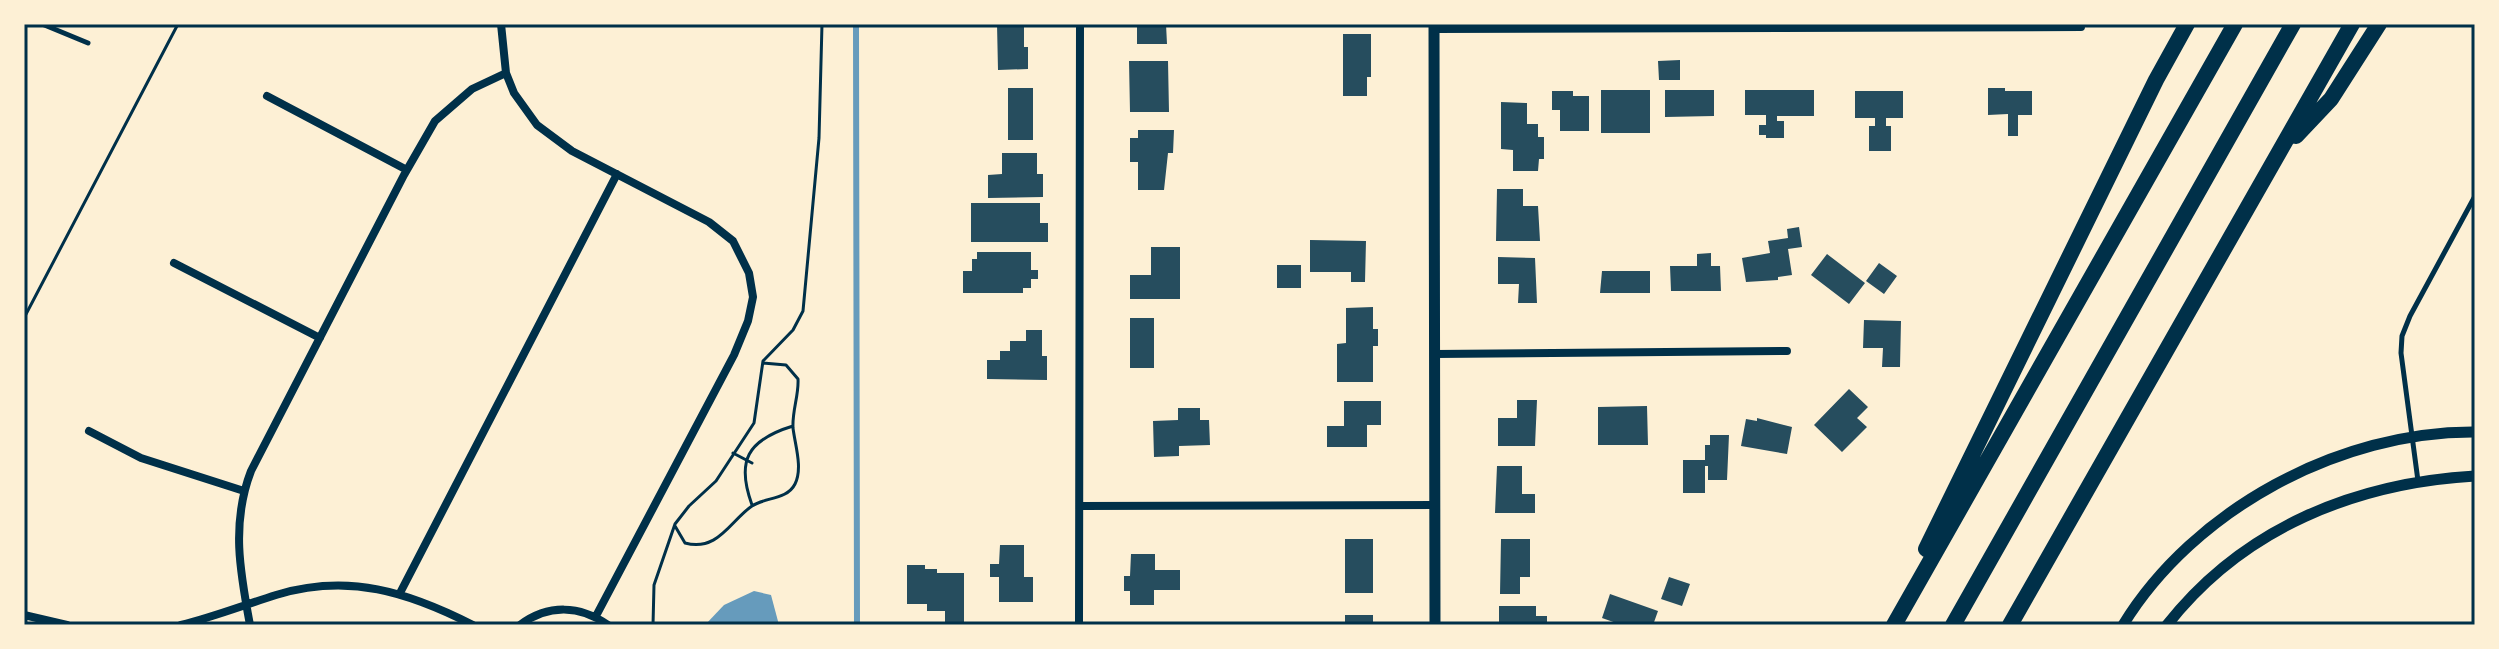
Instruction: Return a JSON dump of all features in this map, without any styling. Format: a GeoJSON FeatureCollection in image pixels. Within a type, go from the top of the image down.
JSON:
{"type":"FeatureCollection","features":[{"type":"Feature","properties":{"kind":"highway"},"geometry":{"type":"LineString","coordinates":[[1891,625],[2156,80],[2187,24]]}},
{"type":"Feature","properties":{"kind":"highway"},"geometry":{"type":"LineString","coordinates":[[1891,625],[2235,24]]}},
{"type":"Feature","properties":{"kind":"highway"},"geometry":{"type":"LineString","coordinates":[[1953,625],[2293,24]]}},
{"type":"Feature","properties":{"kind":"highway"},"geometry":{"type":"LineString","coordinates":[[2010,625],[2352,24]]}},
{"type":"Feature","properties":{"kind":"highway"},"geometry":{"type":"LineString","coordinates":[[2281,151],[2331,99],[2379,24]]}},
{"type":"Feature","properties":{"kind":"street"},"geometry":{"type":"LineString","coordinates":[[501,24],[506,73],[514,93],[537,125],[572,151],[722,231],[743,256],[753,297],[748,321],[734,355],[596,616]]}},
{"type":"Feature","properties":{"kind":"street"},"geometry":{"type":"LineString","coordinates":[[1079,625],[1080,24]]}},
{"type":"Feature","properties":{"kind":"street"},"geometry":{"type":"LineString","coordinates":[[1435,625],[1434,27],[2081,27]]}},
{"type":"Feature","properties":{"kind":"street"},"geometry":{"type":"LineString","coordinates":[[250,625],[238,552],[238,527],[244,491],[263,446],[435,121],[472,89],[506,73]]}},
{"type":"Feature","properties":{"kind":"street"},"geometry":{"type":"LineString","coordinates":[[267,96],[407,170]]}},
{"type":"Feature","properties":{"kind":"street"},"geometry":{"type":"LineString","coordinates":[[400,593],[617,174]]}},
{"type":"Feature","properties":{"kind":"street"},"geometry":{"type":"LineString","coordinates":[[174,263],[320,338]]}},
{"type":"Feature","properties":{"kind":"street"},"geometry":{"type":"LineString","coordinates":[[1435,354],[1787,351]]}},
{"type":"Feature","properties":{"kind":"street"},"geometry":{"type":"LineString","coordinates":[[89,431],[141,458],[244,491]]}},
{"type":"Feature","properties":{"kind":"street"},"geometry":{"type":"LineString","coordinates":[[2123,625],[2171,563],[2229,514],[2278,483],[2371,446],[2411,438],[2475,432]]}},
{"type":"Feature","properties":{"kind":"street"},"geometry":{"type":"LineString","coordinates":[[2167,625],[2215,576],[2272,534],[2305,515],[2353,496],[2418,481],[2475,476]]}},
{"type":"Feature","properties":{"kind":"street"},"geometry":{"type":"LineString","coordinates":[[1080,506],[1435,505]]}},
{"type":"Feature","properties":{"kind":"street"},"geometry":{"type":"LineString","coordinates":[[181,625],[276,595],[323,586],[400,593],[437,606],[473,625]]}},
{"type":"Feature","properties":{"kind":"street"},"geometry":{"type":"LineString","coordinates":[[520,625],[544,612],[557,609],[596,616],[608,625]]}},
{"type":"Feature","properties":{"kind":"street"},"geometry":{"type":"LineString","coordinates":[[24,615],[67,625]]}},
{"type":"Feature","properties":{"kind":"lane"},"geometry":{"type":"LineString","coordinates":[[42,24],[88,43]]}},
{"type":"Feature","properties":{"kind":"lane"},"geometry":{"type":"LineString","coordinates":[[2418,481],[2401,353],[2402,336],[2475,196]]}},
{"type":"Feature","properties":{"kind":"path"},"geometry":{"type":"LineString","coordinates":[[24,318],[178,24]]}},
{"type":"Feature","properties":{"kind":"path"},"geometry":{"type":"LineString","coordinates":[[653,625],[654,585],[675,526],[689,506],[716,481],[756,418],[763,363],[800,320],[805,300],[819,138],[822,24]]}},
{"type":"Feature","properties":{"kind":"path"},"geometry":{"type":"LineString","coordinates":[[675,526],[685,543],[705,543],[726,533],[752,505],[785,493],[796,482],[798,462],[793,426],[798,379],[786,365],[763,363]]}},
{"type":"Feature","properties":{"kind":"path"},"geometry":{"type":"LineString","coordinates":[[752,505],[744,482],[746,460],[759,442],[793,426]]}},
{"type":"Feature","properties":{"kind":"path"},"geometry":{"type":"LineString","coordinates":[[733,453],[752,463]]}},
{"type":"Feature","properties":{"kind":"water"},"geometry":{"type":"Polygon","coordinates":[[[754,591],[771,595],[779,625],[705,625],[724,605],[754,591]]]}},
{"type":"Feature","properties":{"kind":"building"},"geometry":{"type":"Polygon","coordinates":[[[997,24],[1019,24],[1019,27],[1024,27],[1028,69],[998,70],[997,24]]]}},
{"type":"Feature","properties":{"kind":"building"},"geometry":{"type":"Polygon","coordinates":[[[1137,24],[1166,24],[1167,44],[1137,44],[1137,24]]]}},
{"type":"Feature","properties":{"kind":"building"},"geometry":{"type":"Polygon","coordinates":[[[1343,34],[1371,34],[1371,77],[1367,77],[1367,96],[1343,96],[1343,34]]]}},
{"type":"Feature","properties":{"kind":"building"},"geometry":{"type":"Polygon","coordinates":[[[1680,60],[1680,80],[1659,80],[1658,61],[1680,60]]]}},
{"type":"Feature","properties":{"kind":"building"},"geometry":{"type":"Polygon","coordinates":[[[1129,61],[1168,61],[1169,112],[1130,112],[1129,61]]]}},
{"type":"Feature","properties":{"kind":"building"},"geometry":{"type":"Polygon","coordinates":[[[1008,88],[1033,88],[1033,140],[1008,140],[1008,88]]]}},
{"type":"Feature","properties":{"kind":"building"},"geometry":{"type":"Polygon","coordinates":[[[1988,88],[2032,91],[2032,115],[2018,115],[2018,136],[2008,136],[2008,114],[1988,115],[1988,88]]]}},
{"type":"Feature","properties":{"kind":"building"},"geometry":{"type":"Polygon","coordinates":[[[1601,90],[1650,90],[1650,133],[1601,133],[1601,90]]]}},
{"type":"Feature","properties":{"kind":"building"},"geometry":{"type":"Polygon","coordinates":[[[1665,90],[1714,90],[1714,116],[1665,117],[1665,90]]]}},
{"type":"Feature","properties":{"kind":"building"},"geometry":{"type":"Polygon","coordinates":[[[1745,90],[1814,90],[1814,116],[1777,116],[1777,121],[1784,121],[1784,138],[1766,138],[1766,135],[1759,135],[1759,125],[1766,125],[1766,115],[1745,115],[1745,90]]]}},
{"type":"Feature","properties":{"kind":"building"},"geometry":{"type":"Polygon","coordinates":[[[1552,91],[1573,91],[1573,96],[1589,96],[1589,131],[1560,131],[1560,110],[1552,110],[1552,91]]]}},
{"type":"Feature","properties":{"kind":"building"},"geometry":{"type":"Polygon","coordinates":[[[1855,91],[1903,91],[1903,118],[1886,118],[1886,126],[1891,126],[1891,151],[1869,151],[1869,126],[1875,126],[1875,118],[1855,118],[1855,91]]]}},
{"type":"Feature","properties":{"kind":"building"},"geometry":{"type":"Polygon","coordinates":[[[1501,102],[1527,103],[1527,124],[1538,124],[1538,137],[1544,137],[1544,159],[1539,159],[1538,171],[1513,171],[1513,150],[1501,149],[1501,102]]]}},
{"type":"Feature","properties":{"kind":"building"},"geometry":{"type":"Polygon","coordinates":[[[1138,130],[1174,130],[1173,153],[1168,153],[1164,190],[1138,190],[1138,162],[1130,162],[1130,138],[1138,138],[1138,130]]]}},
{"type":"Feature","properties":{"kind":"building"},"geometry":{"type":"Polygon","coordinates":[[[1002,153],[1037,153],[1037,174],[1043,174],[1043,197],[988,198],[988,175],[1002,174],[1002,153]]]}},
{"type":"Feature","properties":{"kind":"building"},"geometry":{"type":"Polygon","coordinates":[[[1497,189],[1523,189],[1523,206],[1538,206],[1540,241],[1496,241],[1497,189]]]}},
{"type":"Feature","properties":{"kind":"building"},"geometry":{"type":"Polygon","coordinates":[[[971,203],[1040,203],[1040,223],[1048,223],[1048,242],[971,242],[971,203]]]}},
{"type":"Feature","properties":{"kind":"building"},"geometry":{"type":"Polygon","coordinates":[[[1799,227],[1802,247],[1788,249],[1792,275],[1778,277],[1778,280],[1746,282],[1742,258],[1770,253],[1768,241],[1788,238],[1787,229],[1799,227]]]}},
{"type":"Feature","properties":{"kind":"building"},"geometry":{"type":"Polygon","coordinates":[[[1310,240],[1366,241],[1365,282],[1351,282],[1351,272],[1310,272],[1310,240]]]}},
{"type":"Feature","properties":{"kind":"building"},"geometry":{"type":"Polygon","coordinates":[[[1151,247],[1180,247],[1180,299],[1130,299],[1130,275],[1151,275],[1151,247]]]}},
{"type":"Feature","properties":{"kind":"building"},"geometry":{"type":"Polygon","coordinates":[[[977,252],[1031,252],[1031,270],[1038,270],[1038,279],[1031,279],[1031,288],[1023,288],[1023,293],[963,293],[963,271],[972,271],[972,259],[977,259],[977,252]]]}},
{"type":"Feature","properties":{"kind":"building"},"geometry":{"type":"Polygon","coordinates":[[[1711,253],[1711,266],[1720,266],[1721,291],[1671,291],[1670,266],[1697,266],[1697,254],[1711,253]]]}},
{"type":"Feature","properties":{"kind":"building"},"geometry":{"type":"Polygon","coordinates":[[[1827,254],[1865,283],[1849,304],[1811,275],[1827,254]]]}},
{"type":"Feature","properties":{"kind":"building"},"geometry":{"type":"Polygon","coordinates":[[[1498,257],[1535,258],[1537,303],[1518,303],[1519,284],[1498,284],[1498,257]]]}},
{"type":"Feature","properties":{"kind":"building"},"geometry":{"type":"Polygon","coordinates":[[[1879,263],[1897,276],[1884,294],[1866,281],[1879,263]]]}},
{"type":"Feature","properties":{"kind":"building"},"geometry":{"type":"Polygon","coordinates":[[[1277,265],[1301,265],[1301,288],[1277,288],[1277,265]]]}},
{"type":"Feature","properties":{"kind":"building"},"geometry":{"type":"Polygon","coordinates":[[[1602,271],[1650,271],[1650,293],[1600,293],[1602,271]]]}},
{"type":"Feature","properties":{"kind":"building"},"geometry":{"type":"Polygon","coordinates":[[[1373,307],[1373,329],[1378,329],[1378,346],[1373,346],[1373,382],[1337,382],[1337,344],[1346,343],[1346,308],[1373,307]]]}},
{"type":"Feature","properties":{"kind":"building"},"geometry":{"type":"Polygon","coordinates":[[[1130,318],[1154,318],[1154,368],[1130,368],[1130,318]]]}},
{"type":"Feature","properties":{"kind":"building"},"geometry":{"type":"Polygon","coordinates":[[[1864,320],[1901,321],[1900,367],[1882,367],[1883,348],[1863,348],[1864,320]]]}},
{"type":"Feature","properties":{"kind":"building"},"geometry":{"type":"Polygon","coordinates":[[[1026,330],[1042,330],[1042,356],[1047,356],[1047,380],[987,379],[987,360],[1000,360],[1000,351],[1010,351],[1010,341],[1026,341],[1026,330]]]}},
{"type":"Feature","properties":{"kind":"building"},"geometry":{"type":"Polygon","coordinates":[[[1849,389],[1868,407],[1857,418],[1867,427],[1842,452],[1814,425],[1849,389]]]}},
{"type":"Feature","properties":{"kind":"building"},"geometry":{"type":"Polygon","coordinates":[[[1517,400],[1537,400],[1535,446],[1498,446],[1498,418],[1517,418],[1517,400]]]}},
{"type":"Feature","properties":{"kind":"building"},"geometry":{"type":"Polygon","coordinates":[[[1344,401],[1381,401],[1381,425],[1367,425],[1367,447],[1327,447],[1327,426],[1344,426],[1344,401]]]}},
{"type":"Feature","properties":{"kind":"building"},"geometry":{"type":"Polygon","coordinates":[[[1647,406],[1648,445],[1598,445],[1598,407],[1647,406]]]}},
{"type":"Feature","properties":{"kind":"building"},"geometry":{"type":"Polygon","coordinates":[[[1178,408],[1200,408],[1200,420],[1209,420],[1210,445],[1179,446],[1179,456],[1154,457],[1153,421],[1178,420],[1178,408]]]}},
{"type":"Feature","properties":{"kind":"building"},"geometry":{"type":"Polygon","coordinates":[[[1757,418],[1792,427],[1787,454],[1741,446],[1746,419],[1757,421],[1757,418]]]}},
{"type":"Feature","properties":{"kind":"building"},"geometry":{"type":"Polygon","coordinates":[[[1710,435],[1729,435],[1727,480],[1708,480],[1708,466],[1705,466],[1705,493],[1683,493],[1683,460],[1705,460],[1705,445],[1710,445],[1710,435]]]}},
{"type":"Feature","properties":{"kind":"building"},"geometry":{"type":"Polygon","coordinates":[[[1497,466],[1522,466],[1522,494],[1535,494],[1535,513],[1495,513],[1497,466]]]}},
{"type":"Feature","properties":{"kind":"building"},"geometry":{"type":"Polygon","coordinates":[[[1345,539],[1373,539],[1373,593],[1345,593],[1345,539]]]}},
{"type":"Feature","properties":{"kind":"building"},"geometry":{"type":"Polygon","coordinates":[[[1501,539],[1530,539],[1530,577],[1520,577],[1520,594],[1500,594],[1501,539]]]}},
{"type":"Feature","properties":{"kind":"building"},"geometry":{"type":"Polygon","coordinates":[[[1000,545],[1024,545],[1024,577],[1033,577],[1033,602],[999,602],[999,577],[990,577],[990,564],[999,564],[1000,545]]]}},
{"type":"Feature","properties":{"kind":"building"},"geometry":{"type":"Polygon","coordinates":[[[1131,554],[1155,554],[1155,570],[1180,570],[1180,590],[1154,590],[1154,605],[1130,605],[1130,591],[1124,591],[1124,576],[1130,576],[1131,554]]]}},
{"type":"Feature","properties":{"kind":"building"},"geometry":{"type":"Polygon","coordinates":[[[907,565],[925,565],[925,569],[937,569],[937,573],[964,573],[964,625],[945,625],[945,611],[927,611],[927,604],[907,604],[907,565]]]}},
{"type":"Feature","properties":{"kind":"building"},"geometry":{"type":"Polygon","coordinates":[[[1669,577],[1690,584],[1682,606],[1661,599],[1669,577]]]}},
{"type":"Feature","properties":{"kind":"building"},"geometry":{"type":"Polygon","coordinates":[[[1610,594],[1658,611],[1653,625],[1622,625],[1602,618],[1610,594]]]}},
{"type":"Feature","properties":{"kind":"building"},"geometry":{"type":"Polygon","coordinates":[[[1499,606],[1536,606],[1536,616],[1547,616],[1547,625],[1499,625],[1499,606]]]}},
{"type":"Feature","properties":{"kind":"building"},"geometry":{"type":"Polygon","coordinates":[[[1345,615],[1373,615],[1373,625],[1345,625],[1345,615]]]}},
{"type":"Feature","properties":{"kind":"waterway"},"geometry":{"type":"LineString","coordinates":[[856,24],[857,625]]}}]}
